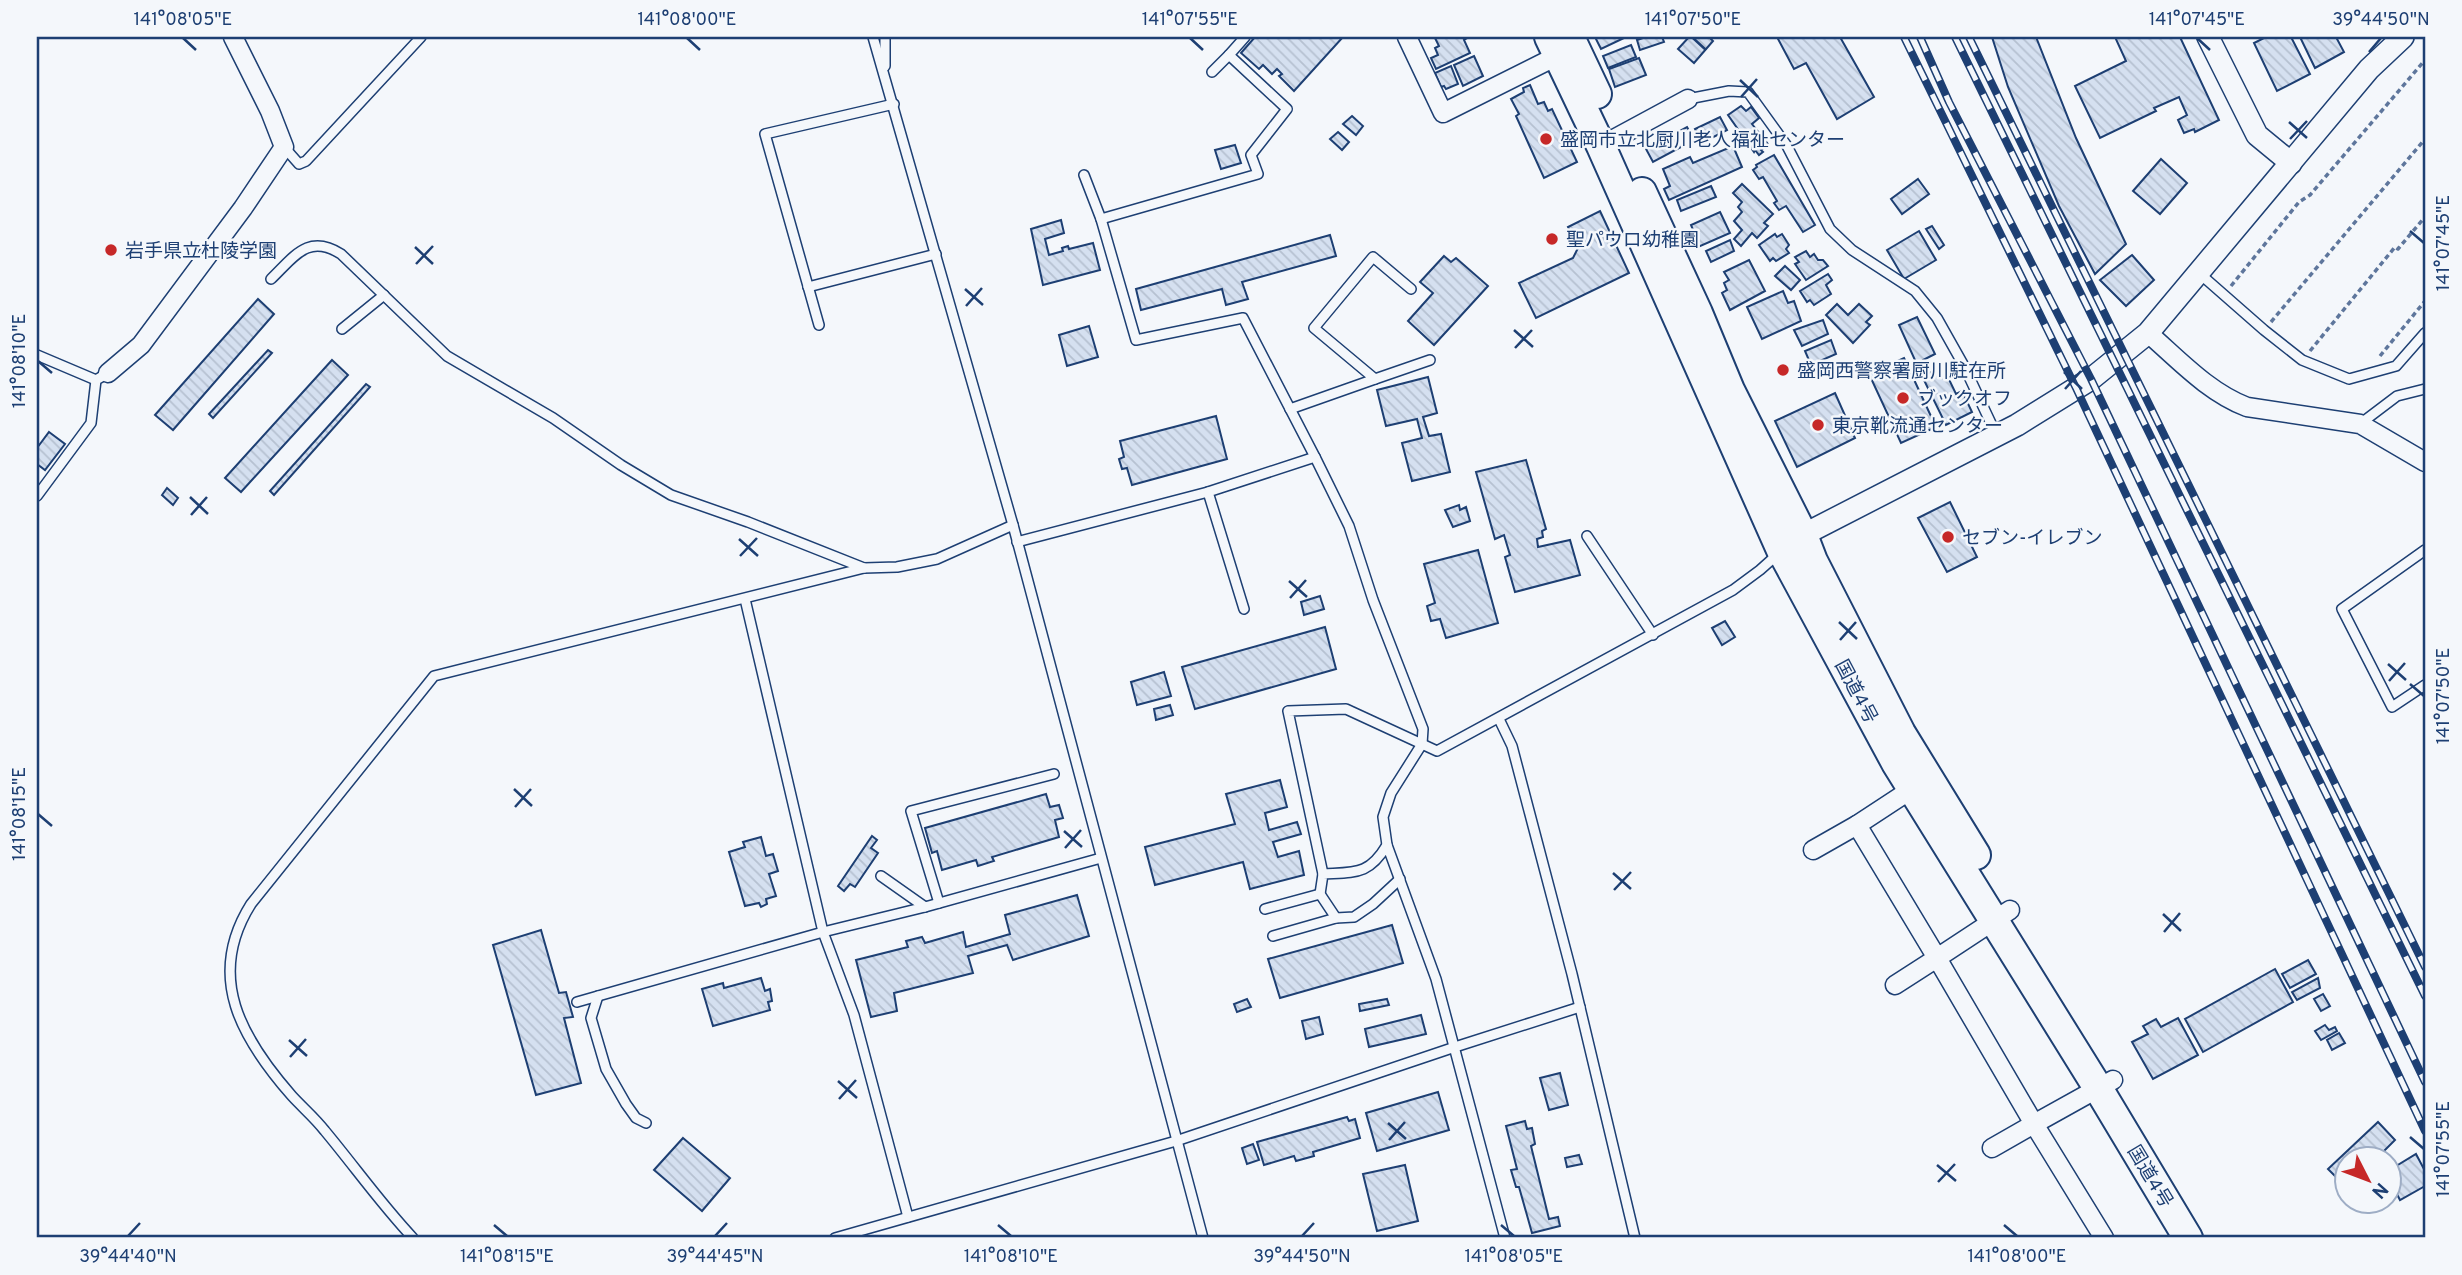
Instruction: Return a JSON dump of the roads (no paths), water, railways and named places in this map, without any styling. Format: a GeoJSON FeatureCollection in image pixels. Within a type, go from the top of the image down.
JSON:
{"type":"FeatureCollection","features":[{"type":"Feature","properties":{"kind":"highway","name":"国道4号"},"geometry":{"type":"LineString","coordinates":[[1563,44],[1609,142],[1698,313],[1792,543],[1874,723],[1921,784],[2106,1084],[2209,1238]]}},
{"type":"Feature","properties":{"kind":"highway","name":"国道4号"},"geometry":{"type":"LineString","coordinates":[[2106,1084],[2188,1238]]}},
{"type":"Feature","properties":{"kind":"street"},"geometry":{"type":"LineString","coordinates":[[102,376],[141,345],[243,208],[284,147],[270,111],[233,37]]}},
{"type":"Feature","properties":{"kind":"street"},"geometry":{"type":"LineString","coordinates":[[1407,37],[1443,113],[1563,44]]}},
{"type":"Feature","properties":{"kind":"street"},"geometry":{"type":"LineString","coordinates":[[2208,37],[2257,135],[2291,163]]}},
{"type":"Feature","properties":{"kind":"street"},"geometry":{"type":"LineString","coordinates":[[1792,543],[1997,436],[2091,379],[2148,333],[2369,69],[2403,37]]}},
{"type":"Feature","properties":{"kind":"street"},"geometry":{"type":"LineString","coordinates":[[1609,142],[1688,99]]}},
{"type":"Feature","properties":{"kind":"street"},"geometry":{"type":"LineString","coordinates":[[2148,333],[2214,390],[2232,401],[2247,407],[2360,424],[2425,462]]}},
{"type":"Feature","properties":{"kind":"street"},"geometry":{"type":"LineString","coordinates":[[1813,850],[1921,784]]}},
{"type":"Feature","properties":{"kind":"street"},"geometry":{"type":"LineString","coordinates":[[1857,825],[2104,1238]]}},
{"type":"Feature","properties":{"kind":"street"},"geometry":{"type":"LineString","coordinates":[[1895,985],[2002,915]]}},
{"type":"Feature","properties":{"kind":"street"},"geometry":{"type":"LineString","coordinates":[[1992,1148],[2106,1084]]}},
{"type":"Feature","properties":{"kind":"lane"},"geometry":{"type":"LineString","coordinates":[[284,147],[299,164],[306,161],[421,37]]}},
{"type":"Feature","properties":{"kind":"lane"},"geometry":{"type":"LineString","coordinates":[[873,37],[1013,525],[1203,1238]]}},
{"type":"Feature","properties":{"kind":"lane"},"geometry":{"type":"LineString","coordinates":[[885,37],[885,74]]}},
{"type":"Feature","properties":{"kind":"lane"},"geometry":{"type":"LineString","coordinates":[[1212,72],[1245,37]]}},
{"type":"Feature","properties":{"kind":"lane"},"geometry":{"type":"LineString","coordinates":[[1101,219],[1258,174],[1251,155],[1287,109],[1229,55]]}},
{"type":"Feature","properties":{"kind":"lane"},"geometry":{"type":"LineString","coordinates":[[1688,99],[1729,91],[1748,92],[1787,146],[1830,229],[1852,250],[1915,291],[1937,318],[1964,366],[1997,436]]}},
{"type":"Feature","properties":{"kind":"lane"},"geometry":{"type":"LineString","coordinates":[[819,325],[765,134],[894,104]]}},
{"type":"Feature","properties":{"kind":"lane"},"geometry":{"type":"LineString","coordinates":[[1084,174],[1101,219],[1136,340],[1243,318],[1349,526],[1373,600],[1423,729],[1422,744],[1391,793],[1383,817],[1387,845],[1436,979],[1505,1238]]}},
{"type":"Feature","properties":{"kind":"lane"},"geometry":{"type":"LineString","coordinates":[[271,279],[312,244],[328,245],[341,254],[447,356],[553,418],[621,465],[671,495],[864,568]]}},
{"type":"Feature","properties":{"kind":"lane"},"geometry":{"type":"LineString","coordinates":[[808,287],[936,254]]}},
{"type":"Feature","properties":{"kind":"lane"},"geometry":{"type":"LineString","coordinates":[[1376,379],[1314,328],[1373,257],[1411,289]]}},
{"type":"Feature","properties":{"kind":"lane"},"geometry":{"type":"LineString","coordinates":[[2199,273],[2302,360],[2349,379],[2396,366],[2425,333]]}},
{"type":"Feature","properties":{"kind":"lane"},"geometry":{"type":"LineString","coordinates":[[342,329],[384,295]]}},
{"type":"Feature","properties":{"kind":"lane"},"geometry":{"type":"LineString","coordinates":[[37,355],[102,376],[91,423],[37,496]]}},
{"type":"Feature","properties":{"kind":"lane"},"geometry":{"type":"LineString","coordinates":[[1290,409],[1430,360]]}},
{"type":"Feature","properties":{"kind":"lane"},"geometry":{"type":"LineString","coordinates":[[2360,424],[2397,397],[2425,389]]}},
{"type":"Feature","properties":{"kind":"lane"},"geometry":{"type":"LineString","coordinates":[[1017,542],[1208,492],[1315,457]]}},
{"type":"Feature","properties":{"kind":"lane"},"geometry":{"type":"LineString","coordinates":[[1208,492],[1244,609]]}},
{"type":"Feature","properties":{"kind":"lane"},"geometry":{"type":"LineString","coordinates":[[413,1238],[383,1206],[324,1128],[273,1073],[237,1017],[232,1001],[230,977],[235,937],[244,915],[434,676],[864,568],[897,567],[937,559],[1013,525]]}},
{"type":"Feature","properties":{"kind":"lane"},"geometry":{"type":"LineString","coordinates":[[1587,536],[1653,635]]}},
{"type":"Feature","properties":{"kind":"lane"},"geometry":{"type":"LineString","coordinates":[[1336,918],[1320,894],[1323,874],[1288,711],[1346,709],[1437,751],[1733,590],[1792,543]]}},
{"type":"Feature","properties":{"kind":"lane"},"geometry":{"type":"LineString","coordinates":[[2425,550],[2342,609],[2392,707],[2425,685]]}},
{"type":"Feature","properties":{"kind":"lane"},"geometry":{"type":"LineString","coordinates":[[745,599],[823,932],[854,1015],[908,1217]]}},
{"type":"Feature","properties":{"kind":"lane"},"geometry":{"type":"LineString","coordinates":[[1499,719],[1512,746],[1580,1007],[1635,1238]]}},
{"type":"Feature","properties":{"kind":"lane"},"geometry":{"type":"LineString","coordinates":[[939,903],[911,811],[1054,774]]}},
{"type":"Feature","properties":{"kind":"lane"},"geometry":{"type":"LineString","coordinates":[[1323,874],[1355,872],[1376,863],[1387,845]]}},
{"type":"Feature","properties":{"kind":"lane"},"geometry":{"type":"LineString","coordinates":[[577,1002],[823,932],[1101,858]]}},
{"type":"Feature","properties":{"kind":"lane"},"geometry":{"type":"LineString","coordinates":[[881,876],[925,907]]}},
{"type":"Feature","properties":{"kind":"lane"},"geometry":{"type":"LineString","coordinates":[[1273,936],[1336,918],[1354,917],[1400,879]]}},
{"type":"Feature","properties":{"kind":"lane"},"geometry":{"type":"LineString","coordinates":[[1265,909],[1320,894]]}},
{"type":"Feature","properties":{"kind":"lane"},"geometry":{"type":"LineString","coordinates":[[598,996],[591,1018],[606,1069],[625,1104],[636,1118],[646,1123]]}},
{"type":"Feature","properties":{"kind":"lane"},"geometry":{"type":"LineString","coordinates":[[835,1238],[1176,1140],[1580,1007]]}},
{"type":"Feature","properties":{"kind":"railway"},"geometry":{"type":"LineString","coordinates":[[1904,37],[2076,388],[2425,1131]]}},
{"type":"Feature","properties":{"kind":"railway"},"geometry":{"type":"LineString","coordinates":[[1920,37],[1949,102],[2091,379],[2425,1082]]}},
{"type":"Feature","properties":{"kind":"railway"},"geometry":{"type":"LineString","coordinates":[[1955,37],[2425,996]]}},
{"type":"Feature","properties":{"kind":"railway"},"geometry":{"type":"LineString","coordinates":[[1969,37],[2425,967]]}},
{"type":"Feature","properties":{"kind":"place","name":"盛岡市立北厨川老人福祉センター"},"geometry":{"type":"Point","coordinates":[1546,139]}},
{"type":"Feature","properties":{"kind":"place","name":"聖パウロ幼稚園"},"geometry":{"type":"Point","coordinates":[1552,239]}},
{"type":"Feature","properties":{"kind":"place","name":"岩手県立杜陵学園"},"geometry":{"type":"Point","coordinates":[111,250]}},
{"type":"Feature","properties":{"kind":"place","name":"盛岡西警察署厨川駐在所"},"geometry":{"type":"Point","coordinates":[1783,370]}},
{"type":"Feature","properties":{"kind":"place","name":"ブックオフ"},"geometry":{"type":"Point","coordinates":[1903,398]}},
{"type":"Feature","properties":{"kind":"place","name":"東京靴流通センター"},"geometry":{"type":"Point","coordinates":[1818,425]}},
{"type":"Feature","properties":{"kind":"place","name":"セブン-イレブン"},"geometry":{"type":"Point","coordinates":[1948,537]}}]}
